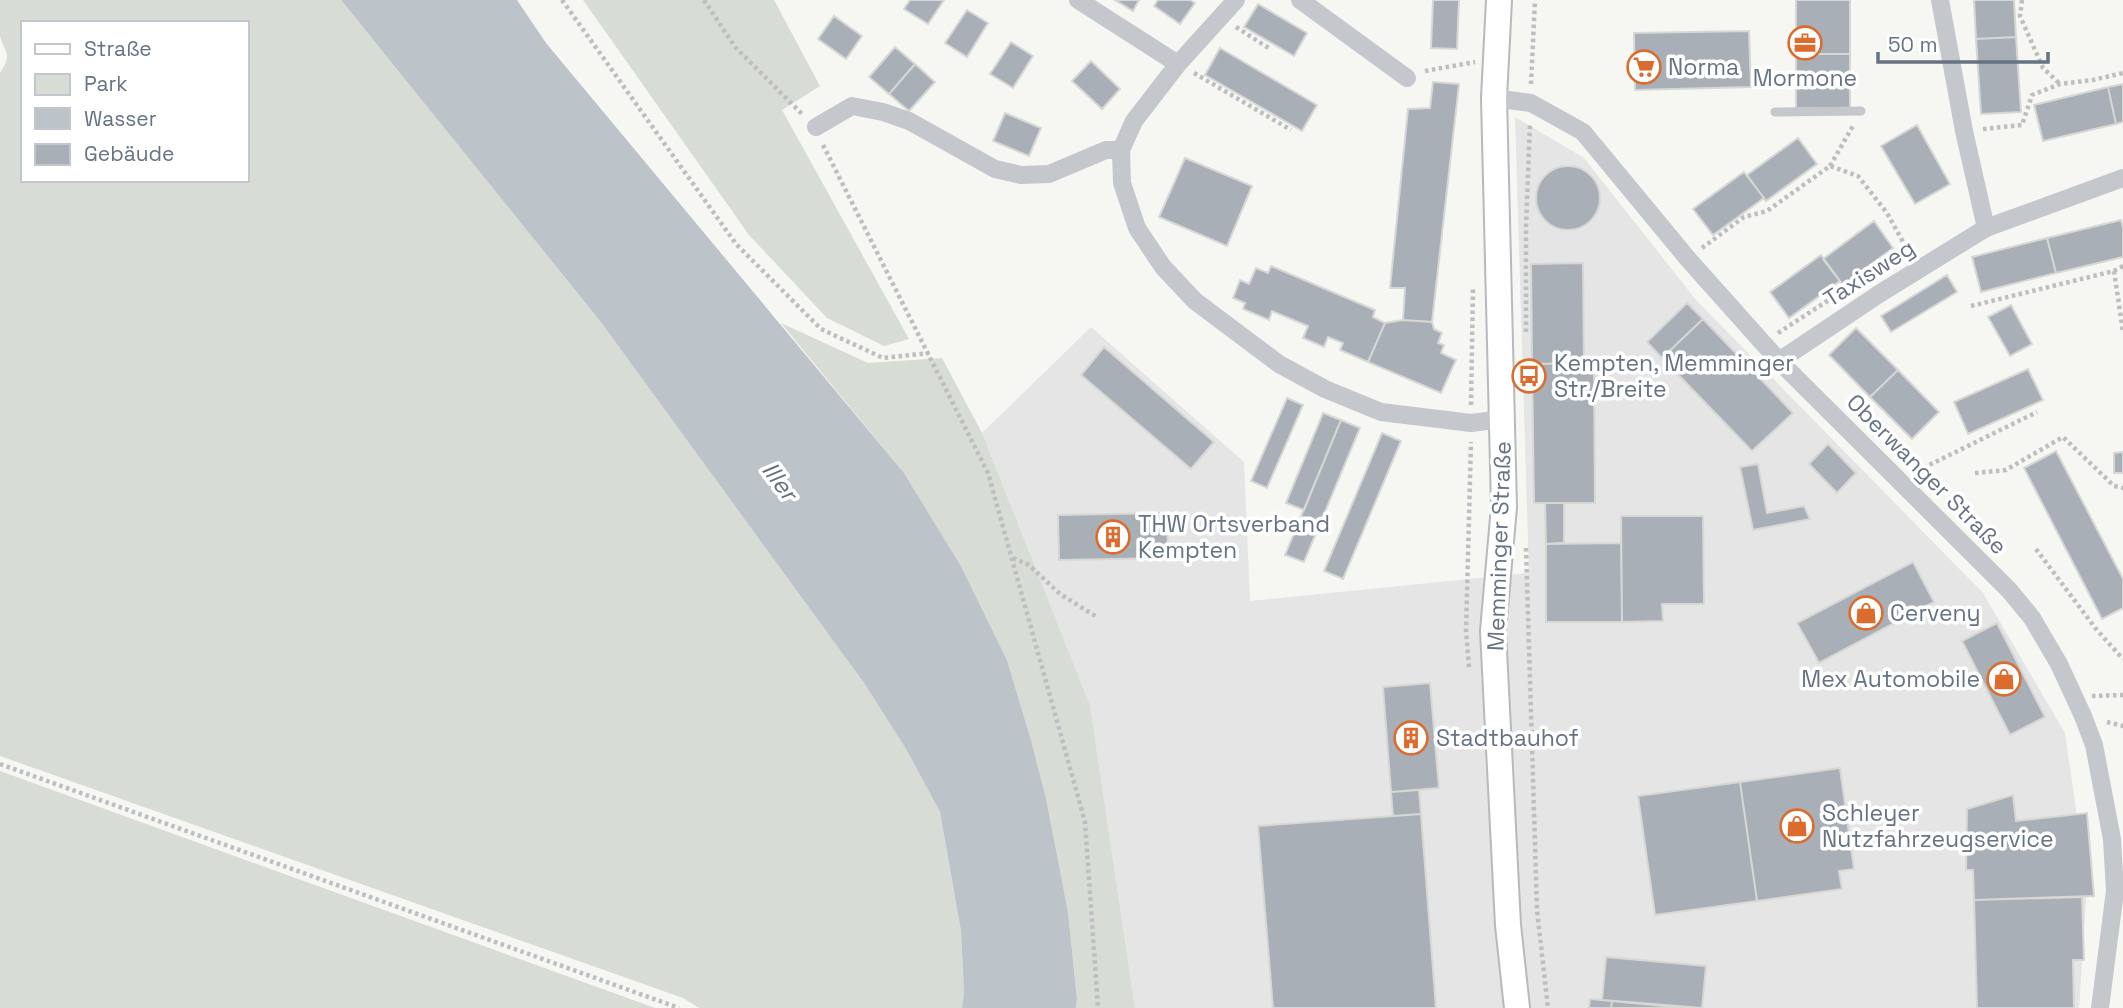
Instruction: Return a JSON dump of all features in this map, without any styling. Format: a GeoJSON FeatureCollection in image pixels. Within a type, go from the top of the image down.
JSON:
{"type":"FeatureCollection","features":[{"type":"Feature","properties":{"kind":"main road","name":"Memminger Straße"},"geometry":{"type":"LineString","coordinates":[[1499,0],[1494,98],[1504,507],[1493,631],[1508,925],[1517,1008]]}},
{"type":"Feature","properties":{"kind":"street"},"geometry":{"type":"LineString","coordinates":[[1078,0],[1178,64]]}},
{"type":"Feature","properties":{"kind":"street"},"geometry":{"type":"LineString","coordinates":[[1236,0],[1178,64],[1134,121],[1121,150],[1122,183],[1137,228],[1163,267],[1206,310],[1279,364],[1325,390],[1381,412],[1471,423],[1502,419]]}},
{"type":"Feature","properties":{"kind":"street"},"geometry":{"type":"LineString","coordinates":[[1300,0],[1407,78]]}},
{"type":"Feature","properties":{"kind":"street"},"geometry":{"type":"LineString","coordinates":[[1940,0],[1964,131],[1986,228]]}},
{"type":"Feature","properties":{"kind":"street","name":"Oberwanger Straße"},"geometry":{"type":"LineString","coordinates":[[1494,98],[1531,103],[1583,132],[1688,259],[1779,361],[2009,590],[2032,618],[2059,664],[2094,745],[2112,839],[2115,891],[2100,1008]]}},
{"type":"Feature","properties":{"kind":"street"},"geometry":{"type":"LineString","coordinates":[[816,127],[852,106],[883,112],[909,121],[995,169],[1021,176],[1049,174],[1106,150],[1121,150]]}},
{"type":"Feature","properties":{"kind":"street","name":"Taxisweg"},"geometry":{"type":"LineString","coordinates":[[1779,361],[1986,228],[2123,178]]}},
{"type":"Feature","properties":{"kind":"lane"},"geometry":{"type":"LineString","coordinates":[[1775,112],[1861,111]]}},
{"type":"Feature","properties":{"kind":"path"},"geometry":{"type":"LineString","coordinates":[[562,0],[736,244],[821,329],[883,358],[929,354]]}},
{"type":"Feature","properties":{"kind":"path"},"geometry":{"type":"LineString","coordinates":[[704,0],[735,47],[816,127],[988,473],[1085,822],[1098,1008]]}},
{"type":"Feature","properties":{"kind":"path"},"geometry":{"type":"LineString","coordinates":[[1525,335],[1525,227],[1535,0]]}},
{"type":"Feature","properties":{"kind":"path"},"geometry":{"type":"LineString","coordinates":[[2022,0],[2020,16],[2043,68],[2060,84]]}},
{"type":"Feature","properties":{"kind":"path"},"geometry":{"type":"LineString","coordinates":[[1220,17],[1270,49]]}},
{"type":"Feature","properties":{"kind":"path"},"geometry":{"type":"LineString","coordinates":[[1475,74],[1476,50]]}},
{"type":"Feature","properties":{"kind":"path"},"geometry":{"type":"LineString","coordinates":[[1407,78],[1428,70],[1475,62]]}},
{"type":"Feature","properties":{"kind":"path"},"geometry":{"type":"LineString","coordinates":[[1178,64],[1291,130]]}},
{"type":"Feature","properties":{"kind":"path"},"geometry":{"type":"LineString","coordinates":[[1964,131],[2022,125],[2032,95],[2060,84],[2123,73]]}},
{"type":"Feature","properties":{"kind":"path"},"geometry":{"type":"LineString","coordinates":[[1688,259],[1744,217],[1767,211],[1830,166],[1861,111]]}},
{"type":"Feature","properties":{"kind":"path"},"geometry":{"type":"LineString","coordinates":[[1830,166],[1858,176],[1887,213],[1907,248],[1878,269]]}},
{"type":"Feature","properties":{"kind":"path"},"geometry":{"type":"LineString","coordinates":[[1971,306],[2114,271],[2123,266]]}},
{"type":"Feature","properties":{"kind":"path"},"geometry":{"type":"LineString","coordinates":[[2114,271],[2123,332]]}},
{"type":"Feature","properties":{"kind":"path"},"geometry":{"type":"LineString","coordinates":[[1469,672],[1466,631],[1473,287]]}},
{"type":"Feature","properties":{"kind":"path"},"geometry":{"type":"LineString","coordinates":[[1763,342],[1845,290]]}},
{"type":"Feature","properties":{"kind":"path"},"geometry":{"type":"LineString","coordinates":[[1897,480],[2037,412]]}},
{"type":"Feature","properties":{"kind":"path"},"geometry":{"type":"LineString","coordinates":[[1975,473],[2006,470],[2063,438],[2114,486],[2123,488]]}},
{"type":"Feature","properties":{"kind":"path"},"geometry":{"type":"LineString","coordinates":[[1525,539],[1537,910],[1548,1008]]}},
{"type":"Feature","properties":{"kind":"path"},"geometry":{"type":"LineString","coordinates":[[2036,549],[2096,629],[2123,659]]}},
{"type":"Feature","properties":{"kind":"path"},"geometry":{"type":"LineString","coordinates":[[1012,558],[1029,565],[1060,594],[1097,617]]}},
{"type":"Feature","properties":{"kind":"path"},"geometry":{"type":"LineString","coordinates":[[2074,697],[2123,695]]}},
{"type":"Feature","properties":{"kind":"path"},"geometry":{"type":"LineString","coordinates":[[0,764],[679,1008]]}},
{"type":"Feature","properties":{"kind":"shaded area"},"geometry":{"type":"Polygon","coordinates":[[[1515,117],[1584,158],[1696,300],[1983,593],[2065,733],[2087,885],[2079,1008],[1135,1008],[1090,705],[982,433],[1091,327],[1244,462],[1250,601],[1529,573],[1515,117]]]}},
{"type":"Feature","properties":{"kind":"green space"},"geometry":{"type":"Polygon","coordinates":[[[0,0],[341,0],[600,321],[864,683],[906,749],[940,812],[961,931],[964,992],[962,1008],[699,1008],[683,998],[0,756],[0,73],[7,57],[0,36],[0,0]]]}},
{"type":"Feature","properties":{"kind":"green space"},"geometry":{"type":"Polygon","coordinates":[[[583,0],[774,0],[820,86],[782,110],[909,339],[884,346],[827,318],[749,235],[583,0]]]}},
{"type":"Feature","properties":{"kind":"green space"},"geometry":{"type":"Polygon","coordinates":[[[781,323],[868,363],[942,358],[982,433],[1090,705],[1135,1008],[1076,1008],[1068,912],[1046,798],[1007,660],[961,566],[904,473],[781,323]]]}},
{"type":"Feature","properties":{"kind":"green space"},"geometry":{"type":"Polygon","coordinates":[[[0,771],[655,1008],[0,1008],[0,771]]]}},
{"type":"Feature","properties":{"kind":"water","name":"Iller"},"geometry":{"type":"Polygon","coordinates":[[[341,0],[517,0],[546,43],[904,473],[961,566],[1007,660],[1046,798],[1068,912],[1076,1008],[962,1008],[964,992],[961,931],[940,812],[906,749],[864,683],[600,321],[341,0]]]}},
{"type":"Feature","properties":{"kind":"building"},"geometry":{"type":"Polygon","coordinates":[[[910,0],[944,0],[928,24],[904,9],[910,0]]]}},
{"type":"Feature","properties":{"kind":"building"},"geometry":{"type":"Polygon","coordinates":[[[1115,0],[1139,0],[1133,11],[1115,0]]]}},
{"type":"Feature","properties":{"kind":"building"},"geometry":{"type":"Polygon","coordinates":[[[1158,0],[1190,0],[1195,3],[1180,24],[1154,6],[1158,0]]]}},
{"type":"Feature","properties":{"kind":"building"},"geometry":{"type":"Polygon","coordinates":[[[1433,0],[1459,0],[1457,49],[1431,48],[1433,0]]]}},
{"type":"Feature","properties":{"kind":"building"},"geometry":{"type":"Polygon","coordinates":[[[1796,0],[1850,0],[1850,54],[1796,54],[1796,0]]]}},
{"type":"Feature","properties":{"kind":"building"},"geometry":{"type":"Polygon","coordinates":[[[1974,0],[2014,0],[2016,37],[1976,39],[1974,0]]]}},
{"type":"Feature","properties":{"kind":"building"},"geometry":{"type":"Polygon","coordinates":[[[1258,4],[1307,33],[1294,56],[1244,27],[1258,4]]]}},
{"type":"Feature","properties":{"kind":"building"},"geometry":{"type":"Polygon","coordinates":[[[967,10],[988,23],[967,57],[945,43],[967,10]]]}},
{"type":"Feature","properties":{"kind":"building"},"geometry":{"type":"Polygon","coordinates":[[[834,16],[862,36],[846,59],[818,39],[834,16]]]}},
{"type":"Feature","properties":{"kind":"building"},"geometry":{"type":"Polygon","coordinates":[[[1749,31],[1751,87],[1635,90],[1634,33],[1749,31]]]}},
{"type":"Feature","properties":{"kind":"building"},"geometry":{"type":"Polygon","coordinates":[[[2016,37],[2021,112],[1981,114],[1976,39],[2016,37]]]}},
{"type":"Feature","properties":{"kind":"building"},"geometry":{"type":"Polygon","coordinates":[[[1011,42],[1033,56],[1013,88],[990,74],[1011,42]]]}},
{"type":"Feature","properties":{"kind":"building"},"geometry":{"type":"Polygon","coordinates":[[[895,47],[915,64],[889,94],[869,77],[895,47]]]}},
{"type":"Feature","properties":{"kind":"building"},"geometry":{"type":"Polygon","coordinates":[[[1220,48],[1317,105],[1302,131],[1205,75],[1220,48]]]}},
{"type":"Feature","properties":{"kind":"building"},"geometry":{"type":"Polygon","coordinates":[[[1796,54],[1850,54],[1850,108],[1796,108],[1796,54]]]}},
{"type":"Feature","properties":{"kind":"building"},"geometry":{"type":"Polygon","coordinates":[[[1091,61],[1120,89],[1102,109],[1072,81],[1091,61]]]}},
{"type":"Feature","properties":{"kind":"building"},"geometry":{"type":"Polygon","coordinates":[[[915,64],[935,82],[909,111],[889,94],[915,64]]]}},
{"type":"Feature","properties":{"kind":"building"},"geometry":{"type":"Polygon","coordinates":[[[1433,82],[1459,84],[1432,322],[1403,320],[1405,288],[1390,288],[1408,109],[1430,108],[1433,82]]]}},
{"type":"Feature","properties":{"kind":"building"},"geometry":{"type":"Polygon","coordinates":[[[2123,84],[2123,122],[2116,124],[2108,87],[2123,84]]]}},
{"type":"Feature","properties":{"kind":"building"},"geometry":{"type":"Polygon","coordinates":[[[2108,87],[2116,124],[2043,141],[2034,105],[2108,87]]]}},
{"type":"Feature","properties":{"kind":"building"},"geometry":{"type":"Polygon","coordinates":[[[1005,113],[1041,128],[1029,156],[993,141],[1005,113]]]}},
{"type":"Feature","properties":{"kind":"building"},"geometry":{"type":"Polygon","coordinates":[[[1917,125],[1950,184],[1915,204],[1881,146],[1917,125]]]}},
{"type":"Feature","properties":{"kind":"building"},"geometry":{"type":"Polygon","coordinates":[[[1798,138],[1817,164],[1766,201],[1747,175],[1798,138]]]}},
{"type":"Feature","properties":{"kind":"building"},"geometry":{"type":"Polygon","coordinates":[[[1185,158],[1252,186],[1227,246],[1159,217],[1185,158]]]}},
{"type":"Feature","properties":{"kind":"building"},"geometry":{"type":"Polygon","coordinates":[[[1568,166],[1591,175],[1600,198],[1591,221],[1568,230],[1545,221],[1536,198],[1545,175],[1568,166]]]}},
{"type":"Feature","properties":{"kind":"building"},"geometry":{"type":"Polygon","coordinates":[[[1744,172],[1764,198],[1713,235],[1693,209],[1744,172]]]}},
{"type":"Feature","properties":{"kind":"building"},"geometry":{"type":"Polygon","coordinates":[[[2121,220],[2123,257],[2056,273],[2047,238],[2121,220]]]}},
{"type":"Feature","properties":{"kind":"building"},"geometry":{"type":"Polygon","coordinates":[[[1874,221],[1893,248],[1843,285],[1823,259],[1874,221]]]}},
{"type":"Feature","properties":{"kind":"building"},"geometry":{"type":"Polygon","coordinates":[[[2047,238],[2056,273],[1981,292],[1972,257],[2047,238]]]}},
{"type":"Feature","properties":{"kind":"building"},"geometry":{"type":"Polygon","coordinates":[[[1821,255],[1840,281],[1789,318],[1770,292],[1821,255]]]}},
{"type":"Feature","properties":{"kind":"building"},"geometry":{"type":"Polygon","coordinates":[[[1583,263],[1584,363],[1532,364],[1531,264],[1583,263]]]}},
{"type":"Feature","properties":{"kind":"building"},"geometry":{"type":"Polygon","coordinates":[[[1271,266],[1375,310],[1373,317],[1385,323],[1368,362],[1340,350],[1343,343],[1328,337],[1324,347],[1303,338],[1308,326],[1272,311],[1269,320],[1243,309],[1245,303],[1233,298],[1240,280],[1249,284],[1256,268],[1268,273],[1271,266]]]}},
{"type":"Feature","properties":{"kind":"building"},"geometry":{"type":"Polygon","coordinates":[[[1947,275],[1957,292],[1891,332],[1881,316],[1947,275]]]}},
{"type":"Feature","properties":{"kind":"building"},"geometry":{"type":"Polygon","coordinates":[[[1687,303],[1703,319],[1662,358],[1647,342],[1687,303]]]}},
{"type":"Feature","properties":{"kind":"building"},"geometry":{"type":"Polygon","coordinates":[[[2011,305],[2032,344],[2010,356],[1988,317],[2011,305]]]}},
{"type":"Feature","properties":{"kind":"building"},"geometry":{"type":"Polygon","coordinates":[[[1703,319],[1793,413],[1752,451],[1662,358],[1703,319]]]}},
{"type":"Feature","properties":{"kind":"building"},"geometry":{"type":"Polygon","coordinates":[[[1403,320],[1432,322],[1434,329],[1442,333],[1438,343],[1444,345],[1441,353],[1456,360],[1441,393],[1368,362],[1385,323],[1403,320]]]}},
{"type":"Feature","properties":{"kind":"building"},"geometry":{"type":"Polygon","coordinates":[[[1856,328],[1898,370],[1870,397],[1829,355],[1856,328]]]}},
{"type":"Feature","properties":{"kind":"building"},"geometry":{"type":"Polygon","coordinates":[[[1104,347],[1214,442],[1191,469],[1081,375],[1104,347]]]}},
{"type":"Feature","properties":{"kind":"building"},"geometry":{"type":"Polygon","coordinates":[[[1594,363],[1595,503],[1534,503],[1532,364],[1594,363]]]}},
{"type":"Feature","properties":{"kind":"building"},"geometry":{"type":"Polygon","coordinates":[[[2028,369],[2043,400],[1968,434],[1954,402],[2028,369]]]}},
{"type":"Feature","properties":{"kind":"building"},"geometry":{"type":"Polygon","coordinates":[[[1898,370],[1939,412],[1912,439],[1870,397],[1898,370]]]}},
{"type":"Feature","properties":{"kind":"building"},"geometry":{"type":"Polygon","coordinates":[[[1287,398],[1303,405],[1267,488],[1251,481],[1287,398]]]}},
{"type":"Feature","properties":{"kind":"building"},"geometry":{"type":"Polygon","coordinates":[[[1323,413],[1341,420],[1304,510],[1286,503],[1323,413]]]}},
{"type":"Feature","properties":{"kind":"building"},"geometry":{"type":"Polygon","coordinates":[[[1341,420],[1360,428],[1304,562],[1285,555],[1341,420]]]}},
{"type":"Feature","properties":{"kind":"building"},"geometry":{"type":"Polygon","coordinates":[[[1382,433],[1401,441],[1343,579],[1324,571],[1382,433]]]}},
{"type":"Feature","properties":{"kind":"building"},"geometry":{"type":"Polygon","coordinates":[[[1828,444],[1856,473],[1837,493],[1809,464],[1828,444]]]}},
{"type":"Feature","properties":{"kind":"building"},"geometry":{"type":"Polygon","coordinates":[[[2056,451],[2123,579],[2123,608],[2102,619],[2024,468],[2056,451]]]}},
{"type":"Feature","properties":{"kind":"building"},"geometry":{"type":"Polygon","coordinates":[[[2123,452],[2123,473],[2114,473],[2114,453],[2123,452]]]}},
{"type":"Feature","properties":{"kind":"building"},"geometry":{"type":"Polygon","coordinates":[[[1758,464],[1767,513],[1804,506],[1810,519],[1753,530],[1740,467],[1758,464]]]}},
{"type":"Feature","properties":{"kind":"building"},"geometry":{"type":"Polygon","coordinates":[[[1545,503],[1564,503],[1564,543],[1546,544],[1545,503]]]}},
{"type":"Feature","properties":{"kind":"building","name":"THW Ortsverband Kempten"},"geometry":{"type":"Polygon","coordinates":[[[1167,513],[1168,558],[1059,560],[1058,515],[1167,513]]]}},
{"type":"Feature","properties":{"kind":"building"},"geometry":{"type":"Polygon","coordinates":[[[1621,516],[1703,516],[1704,604],[1662,604],[1663,621],[1622,622],[1621,516]]]}},
{"type":"Feature","properties":{"kind":"building"},"geometry":{"type":"Polygon","coordinates":[[[1621,543],[1622,622],[1546,622],[1546,544],[1621,543]]]}},
{"type":"Feature","properties":{"kind":"building","name":"Cerveny"},"geometry":{"type":"Polygon","coordinates":[[[1913,562],[1934,602],[1819,663],[1797,623],[1913,562]]]}},
{"type":"Feature","properties":{"kind":"building","name":"Mex Automobile"},"geometry":{"type":"Polygon","coordinates":[[[1997,623],[2045,717],[2010,735],[1962,641],[1997,623]]]}},
{"type":"Feature","properties":{"kind":"building","name":"Stadtbauhof"},"geometry":{"type":"Polygon","coordinates":[[[1430,683],[1439,788],[1391,792],[1383,687],[1430,683]]]}},
{"type":"Feature","properties":{"kind":"building","name":"Schleyer Nutzfahrzeugservice"},"geometry":{"type":"Polygon","coordinates":[[[1840,768],[1854,869],[1839,871],[1842,889],[1757,901],[1740,782],[1840,768]]]}},
{"type":"Feature","properties":{"kind":"building"},"geometry":{"type":"Polygon","coordinates":[[[1740,782],[1757,901],[1655,915],[1638,796],[1740,782]]]}},
{"type":"Feature","properties":{"kind":"building"},"geometry":{"type":"Polygon","coordinates":[[[1419,790],[1421,814],[1393,816],[1391,792],[1419,790]]]}},
{"type":"Feature","properties":{"kind":"building"},"geometry":{"type":"Polygon","coordinates":[[[2013,795],[2016,821],[2087,813],[2094,896],[1974,900],[1973,870],[1966,870],[1967,809],[2013,795]]]}},
{"type":"Feature","properties":{"kind":"building"},"geometry":{"type":"Polygon","coordinates":[[[1421,814],[1436,1008],[1273,1008],[1258,826],[1421,814]]]}},
{"type":"Feature","properties":{"kind":"building"},"geometry":{"type":"Polygon","coordinates":[[[2082,897],[2084,960],[2073,960],[2074,1008],[1977,1008],[1974,900],[2082,897]]]}},
{"type":"Feature","properties":{"kind":"building"},"geometry":{"type":"Polygon","coordinates":[[[1606,957],[1706,966],[1702,1008],[1602,1000],[1606,957]]]}},
{"type":"Feature","properties":{"kind":"building"},"geometry":{"type":"Polygon","coordinates":[[[1590,999],[1612,1001],[1611,1008],[1589,1008],[1590,999]]]}},
{"type":"Feature","properties":{"kind":"building"},"geometry":{"type":"Polygon","coordinates":[[[1612,1001],[1686,1008],[1611,1008],[1612,1001]]]}},
{"type":"Feature","properties":{"kind":"place","name":"Mormone"},"geometry":{"type":"Point","coordinates":[1805,43]}},
{"type":"Feature","properties":{"kind":"place","name":"Norma"},"geometry":{"type":"Point","coordinates":[1644,67]}},
{"type":"Feature","properties":{"kind":"place","name":"Kempten, Memminger Str./Breite"},"geometry":{"type":"Point","coordinates":[1529,376]}},
{"type":"Feature","properties":{"kind":"place","name":"THW Ortsverband Kempten"},"geometry":{"type":"Point","coordinates":[1113,537]}},
{"type":"Feature","properties":{"kind":"place","name":"Cerveny"},"geometry":{"type":"Point","coordinates":[1866,613]}},
{"type":"Feature","properties":{"kind":"place","name":"Mex Automobile"},"geometry":{"type":"Point","coordinates":[2004,679]}},
{"type":"Feature","properties":{"kind":"place","name":"Stadtbauhof"},"geometry":{"type":"Point","coordinates":[1411,738]}},
{"type":"Feature","properties":{"kind":"place","name":"Schleyer Nutzfahrzeugservice"},"geometry":{"type":"Point","coordinates":[1797,826]}}]}
